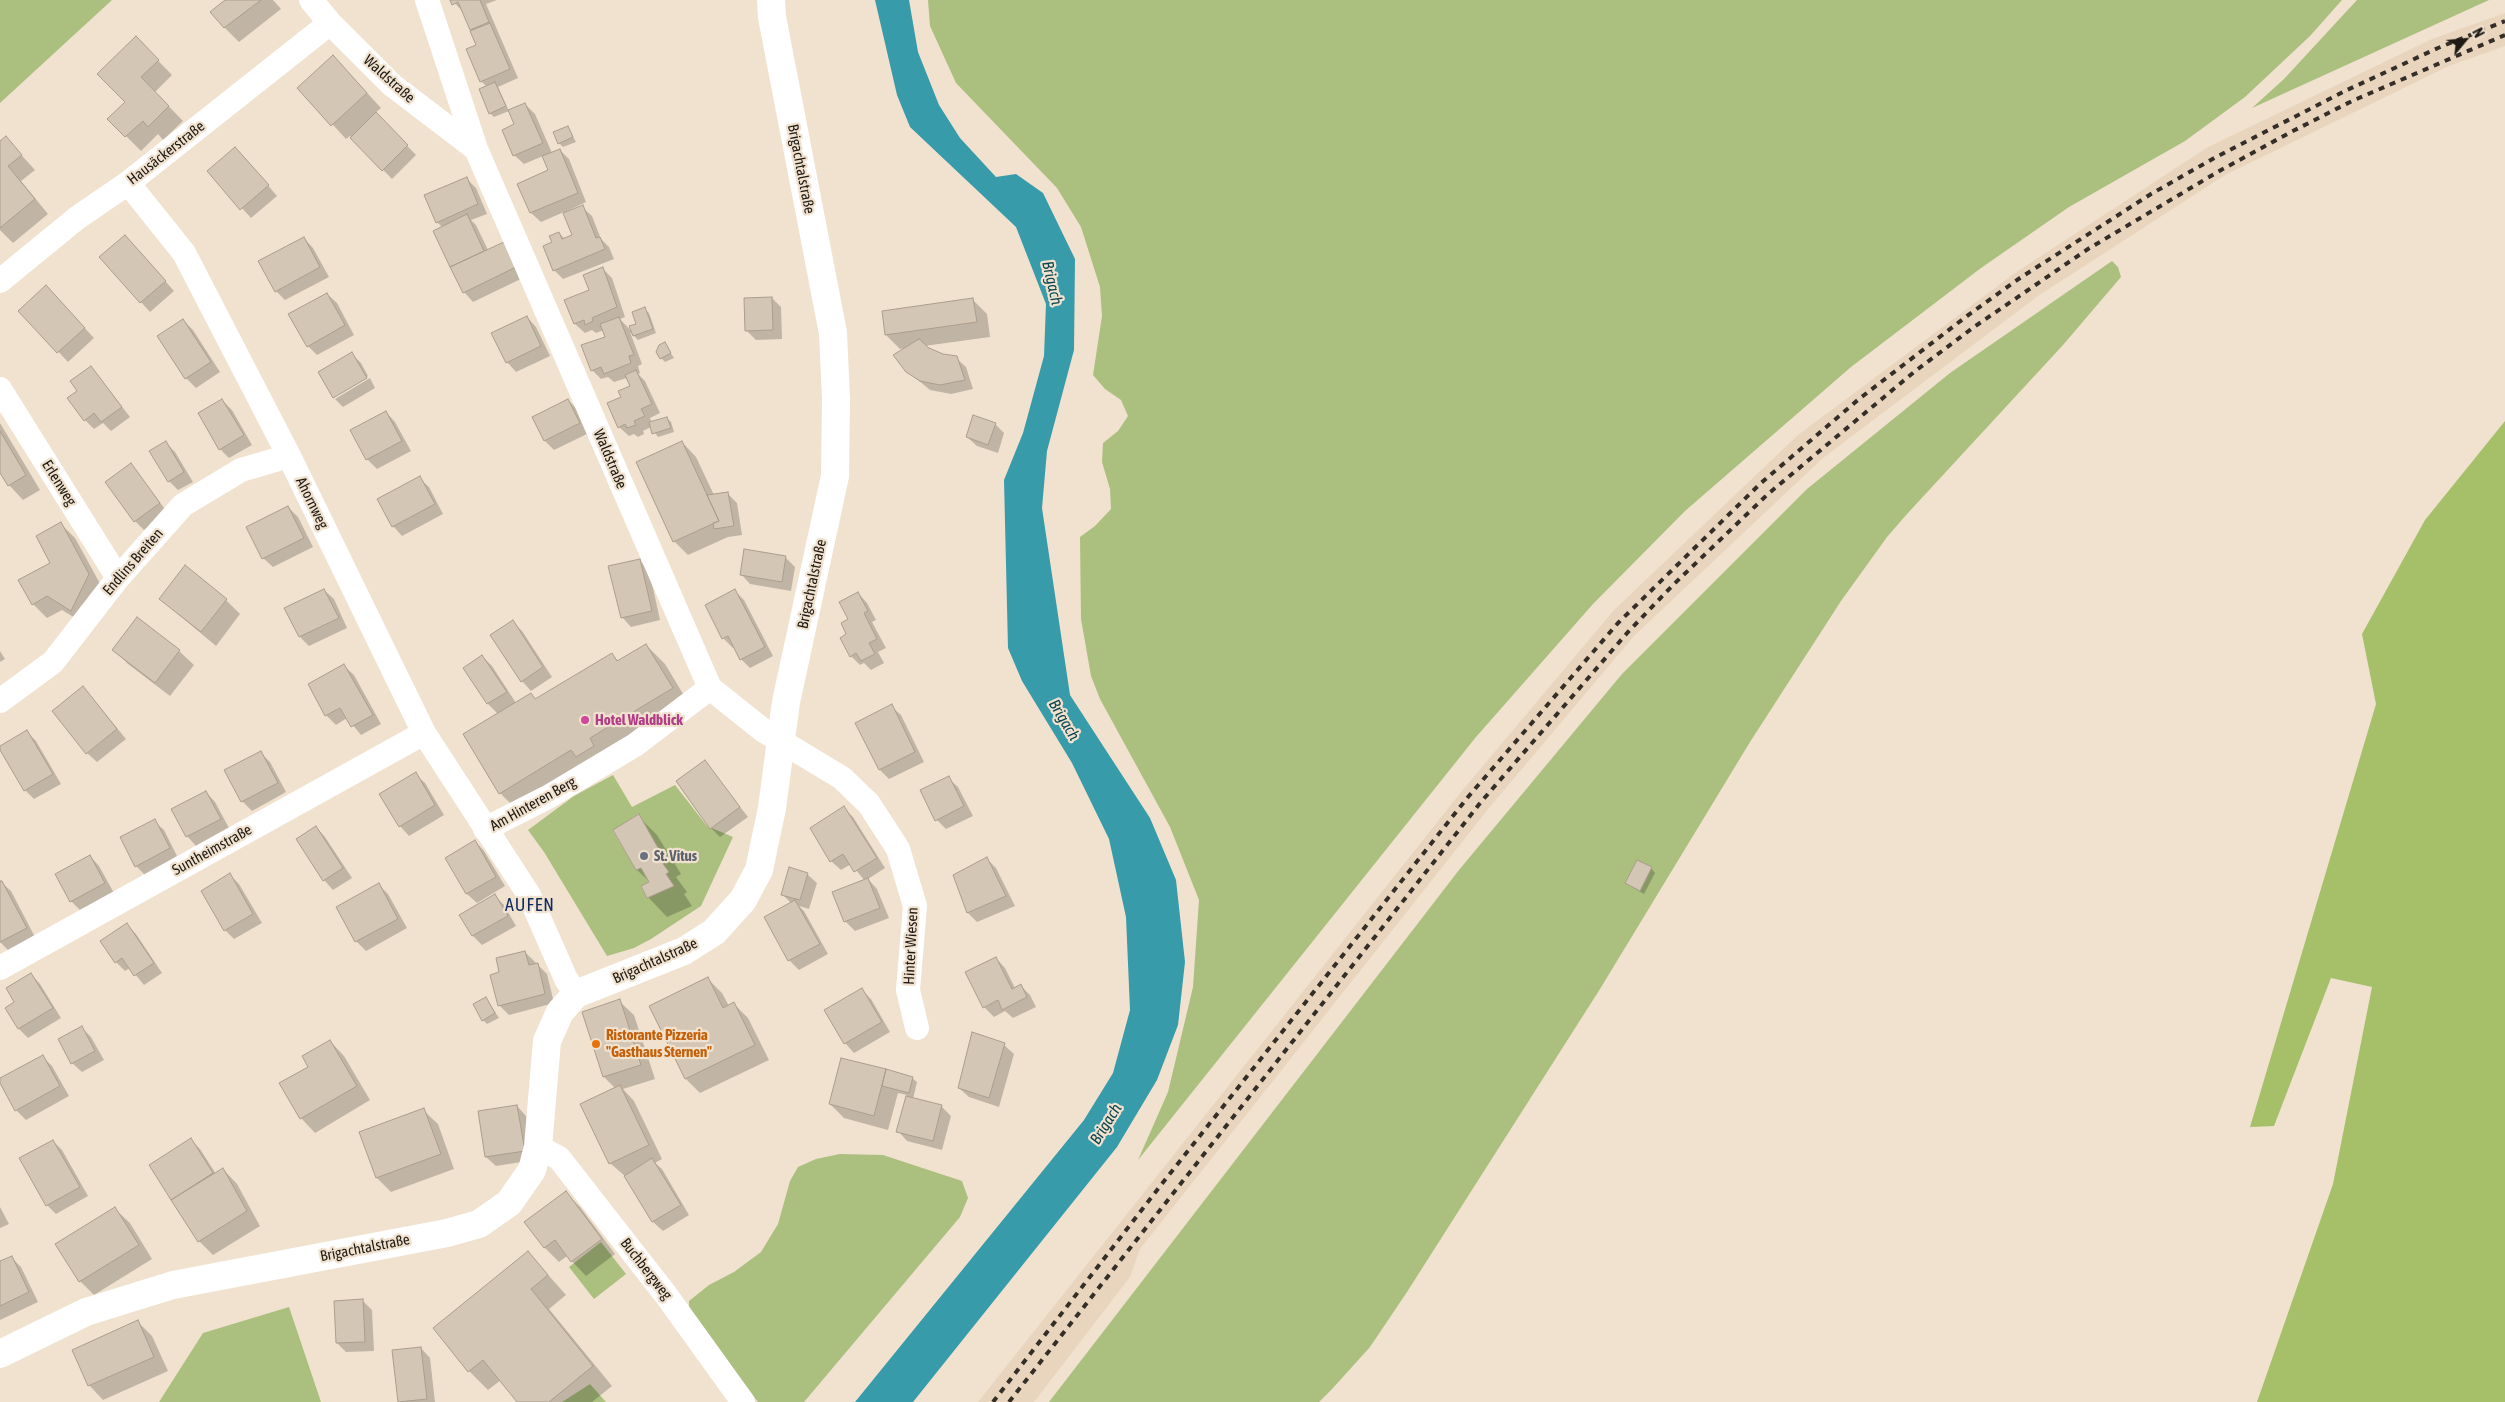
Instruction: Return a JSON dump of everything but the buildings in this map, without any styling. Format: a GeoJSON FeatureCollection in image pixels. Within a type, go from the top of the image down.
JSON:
{"type":"FeatureCollection","features":[{"type":"Feature","properties":{"kind":"street","name":"Waldstraße"},"geometry":{"type":"LineString","coordinates":[[311,0],[330,23],[392,85],[476,149]]}},
{"type":"Feature","properties":{"kind":"street","name":"Waldstraße"},"geometry":{"type":"LineString","coordinates":[[427,0],[476,149],[574,372],[652,559],[710,688],[779,741]]}},
{"type":"Feature","properties":{"kind":"street","name":"Brigachtalstraße"},"geometry":{"type":"LineString","coordinates":[[0,1354],[86,1312],[174,1285],[447,1233],[479,1224],[509,1203],[532,1170],[538,1147],[547,1041],[560,1012],[576,994],[684,952],[714,932],[743,900],[759,870],[772,808],[779,741],[786,702],[836,476],[836,398],[833,333],[772,17],[771,0]]}},
{"type":"Feature","properties":{"kind":"street","name":"Hausäckerstraße"},"geometry":{"type":"LineString","coordinates":[[0,282],[77,218],[128,183],[330,23]]}},
{"type":"Feature","properties":{"kind":"street","name":"Ahornweg"},"geometry":{"type":"LineString","coordinates":[[128,183],[184,252],[289,456],[424,733],[485,829]]}},
{"type":"Feature","properties":{"kind":"street","name":"Erlenweg"},"geometry":{"type":"LineString","coordinates":[[0,388],[118,578]]}},
{"type":"Feature","properties":{"kind":"street","name":"Endlins Breiten"},"geometry":{"type":"LineString","coordinates":[[0,701],[53,662],[118,578],[183,505],[241,470],[289,456]]}},
{"type":"Feature","properties":{"kind":"street","name":"Am Hinteren Berg"},"geometry":{"type":"LineString","coordinates":[[576,994],[566,978],[529,896],[485,829],[548,797],[635,745],[710,688]]}},
{"type":"Feature","properties":{"kind":"street","name":"Suntheimstraße"},"geometry":{"type":"LineString","coordinates":[[0,968],[424,733]]}},
{"type":"Feature","properties":{"kind":"street","name":"Hinter Wiesen"},"geometry":{"type":"LineString","coordinates":[[779,741],[842,778],[869,804],[898,849],[915,906],[908,990],[917,1028]]}},
{"type":"Feature","properties":{"kind":"street","name":"Buchbergweg"},"geometry":{"type":"LineString","coordinates":[[538,1147],[559,1158],[666,1295],[743,1402]]}},
{"type":"Feature","properties":{"kind":"shaded area"},"geometry":{"type":"Polygon","coordinates":[[[2505,13],[2505,46],[2449,66],[2225,175],[2038,296],[1823,458],[1634,636],[1489,808],[1140,1249],[1130,1277],[1034,1402],[978,1402],[1461,792],[1614,610],[1798,435],[2015,273],[2208,147],[2432,39],[2505,13]]]}},
{"type":"Feature","properties":{"kind":"green space"},"geometry":{"type":"Polygon","coordinates":[[[0,0],[112,0],[0,103],[0,0]]]}},
{"type":"Feature","properties":{"kind":"green space"},"geometry":{"type":"Polygon","coordinates":[[[928,0],[2342,0],[2310,36],[2245,97],[2185,141],[2069,207],[1981,268],[1851,367],[1685,511],[1593,604],[1476,737],[1138,1160],[1168,1092],[1193,987],[1199,900],[1170,827],[1100,699],[1091,676],[1081,619],[1080,537],[1095,526],[1111,509],[1110,489],[1102,462],[1103,443],[1118,431],[1128,416],[1121,400],[1105,389],[1093,375],[1102,316],[1100,287],[1081,227],[1057,188],[956,83],[930,26],[928,0]]]}},
{"type":"Feature","properties":{"kind":"green space"},"geometry":{"type":"Polygon","coordinates":[[[2357,0],[2489,0],[2252,108],[2284,79],[2357,0]]]}},
{"type":"Feature","properties":{"kind":"green space"},"geometry":{"type":"Polygon","coordinates":[[[2112,261],[2118,267],[2121,277],[2063,345],[1887,537],[1841,601],[1750,742],[1600,989],[1407,1292],[1370,1347],[1333,1388],[1319,1402],[1049,1402],[1459,870],[1622,674],[1807,489],[1950,373],[2112,261]]]}},
{"type":"Feature","properties":{"kind":"green space"},"geometry":{"type":"Polygon","coordinates":[[[2505,421],[2505,1402],[2257,1402],[2333,1184],[2372,987],[2331,978],[2274,1126],[2250,1127],[2376,704],[2362,634],[2425,520],[2505,421]]]}},
{"type":"Feature","properties":{"kind":"green space"},"geometry":{"type":"Polygon","coordinates":[[[613,775],[632,807],[675,785],[707,826],[733,837],[701,906],[651,939],[634,948],[607,956],[544,852],[528,830],[574,796],[613,775]],[[638,814],[613,831],[636,870],[641,868],[649,882],[641,887],[647,898],[674,886],[666,874],[668,872],[658,857],[662,855],[638,814]]]}},
{"type":"Feature","properties":{"kind":"green space"},"geometry":{"type":"Polygon","coordinates":[[[840,1154],[883,1155],[962,1181],[968,1198],[960,1217],[804,1402],[758,1402],[689,1312],[689,1301],[709,1285],[734,1272],[761,1252],[778,1224],[790,1181],[798,1167],[816,1159],[840,1154]]]}},
{"type":"Feature","properties":{"kind":"green space"},"geometry":{"type":"Polygon","coordinates":[[[601,1242],[626,1274],[594,1299],[569,1267],[601,1242]]]}},
{"type":"Feature","properties":{"kind":"green space"},"geometry":{"type":"Polygon","coordinates":[[[289,1307],[321,1402],[159,1402],[203,1333],[289,1307]]]}},
{"type":"Feature","properties":{"kind":"green space"},"geometry":{"type":"Polygon","coordinates":[[[590,1384],[606,1402],[562,1402],[590,1384]]]}},
{"type":"Feature","properties":{"kind":"water","name":"Brigach"},"geometry":{"type":"Polygon","coordinates":[[[875,0],[909,0],[918,52],[939,105],[960,138],[996,177],[1016,174],[1043,193],[1075,259],[1074,350],[1047,451],[1042,508],[1070,695],[1150,818],[1176,880],[1185,962],[1178,1025],[1157,1080],[1117,1147],[913,1402],[855,1402],[1084,1120],[1113,1073],[1130,1010],[1126,917],[1109,839],[1072,763],[1022,681],[1008,648],[1004,480],[1023,433],[1044,356],[1046,304],[1016,227],[910,127],[897,95],[875,0]]]}},
{"type":"Feature","properties":{"kind":"railway"},"geometry":{"type":"LineString","coordinates":[[993,1402],[1161,1185],[1468,797],[1618,623],[1761,483],[1859,399],[1967,316],[2020,278],[2151,194],[2216,157],[2347,90],[2438,48],[2505,21]]}},
{"type":"Feature","properties":{"kind":"railway"},"geometry":{"type":"LineString","coordinates":[[1009,1402],[1481,802],[1628,632],[1673,585],[1768,494],[1914,372],[1974,327],[2088,249],[2221,170],[2291,132],[2352,101],[2505,35]]}},
{"type":"Feature","properties":{"kind":"place","name":"Hotel Waldblick"},"geometry":{"type":"Point","coordinates":[585,720]}},
{"type":"Feature","properties":{"kind":"place","name":"St. Vitus"},"geometry":{"type":"Point","coordinates":[644,856]}},
{"type":"Feature","properties":{"kind":"place","name":"Ristorante Pizzeria \"Gasthaus Sternen\""},"geometry":{"type":"Point","coordinates":[596,1044]}},
{"type":"Feature","properties":{"kind":"district","name":"AUFEN"},"geometry":{"type":"Point","coordinates":[530,905]}}]}
